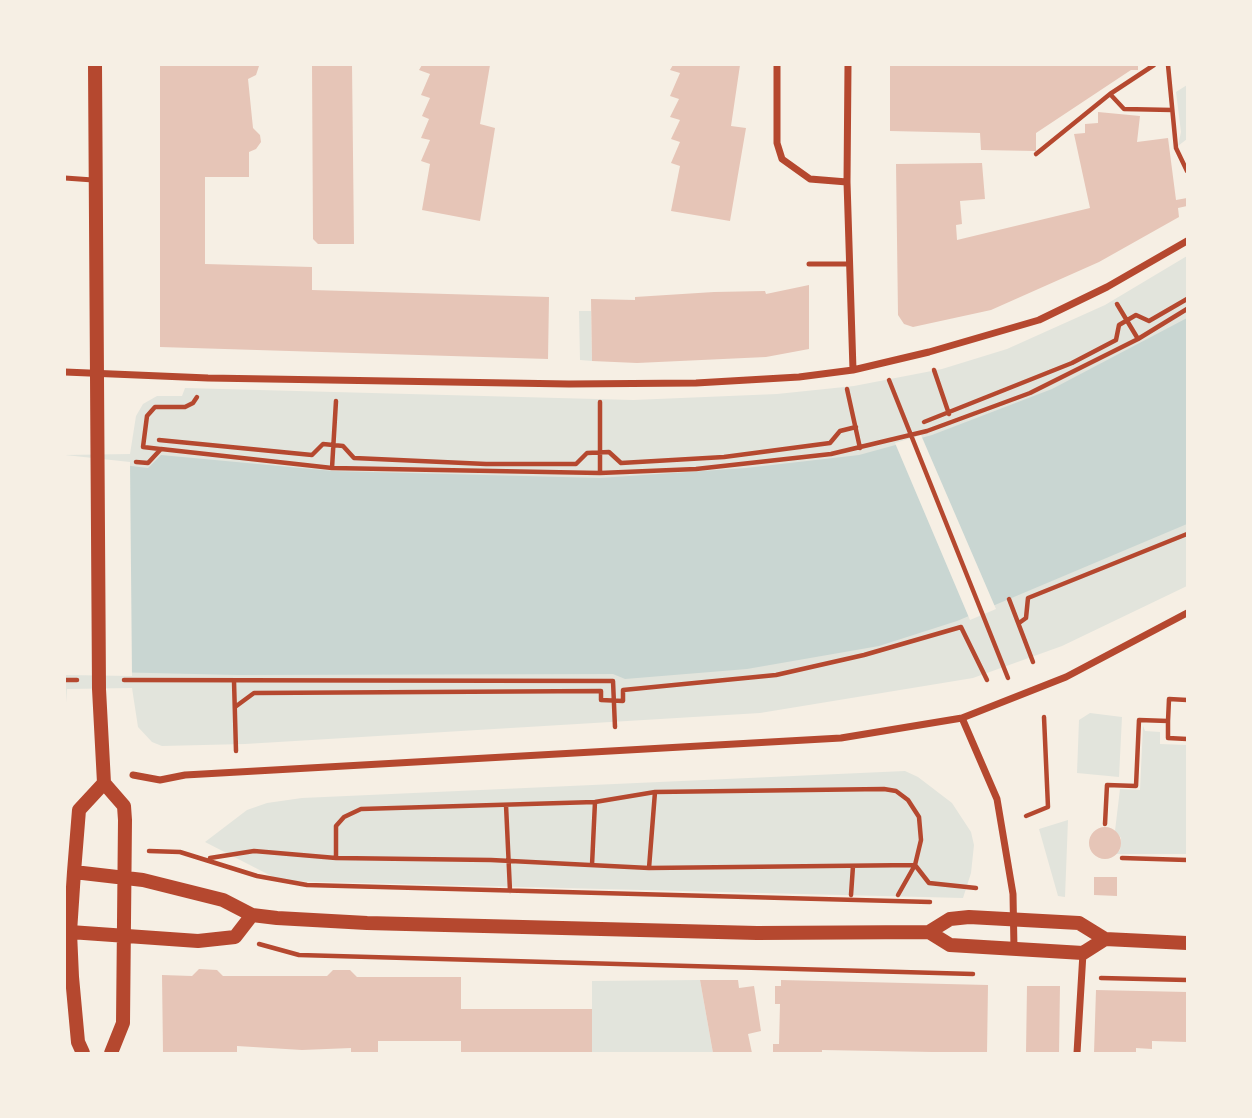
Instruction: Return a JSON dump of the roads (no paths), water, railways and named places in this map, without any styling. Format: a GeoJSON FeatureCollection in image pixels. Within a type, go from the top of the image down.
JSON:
{"type":"FeatureCollection","features":[{"type":"Feature","properties":{"kind":"main road"},"geometry":{"type":"LineString","coordinates":[[95,65],[99,689],[104,783],[124,806],[123,1023],[111,1053]]}},
{"type":"Feature","properties":{"kind":"main road"},"geometry":{"type":"LineString","coordinates":[[83,1053],[78,1042],[70,932],[74,872],[79,810],[104,783]]}},
{"type":"Feature","properties":{"kind":"main road"},"geometry":{"type":"LineString","coordinates":[[74,872],[125,877],[216,898],[252,915],[430,925],[757,933],[929,932],[950,919],[968,917],[1079,923],[1105,939],[1187,943]]}},
{"type":"Feature","properties":{"kind":"main road"},"geometry":{"type":"LineString","coordinates":[[70,932],[198,941],[235,937],[252,915]]}},
{"type":"Feature","properties":{"kind":"main road"},"geometry":{"type":"LineString","coordinates":[[929,932],[950,945],[1083,953],[1105,939]]}},
{"type":"Feature","properties":{"kind":"street"},"geometry":{"type":"LineString","coordinates":[[777,65],[777,143],[782,159],[810,179],[847,182]]}},
{"type":"Feature","properties":{"kind":"street"},"geometry":{"type":"LineString","coordinates":[[848,65],[847,182],[853,370]]}},
{"type":"Feature","properties":{"kind":"street"},"geometry":{"type":"LineString","coordinates":[[65,372],[208,378],[696,383],[799,377],[853,370],[983,339],[1039,320],[1107,287],[1187,241]]}},
{"type":"Feature","properties":{"kind":"street"},"geometry":{"type":"LineString","coordinates":[[133,775],[160,779],[185,775],[841,738],[962,718],[1066,677],[1187,613]]}},
{"type":"Feature","properties":{"kind":"street"},"geometry":{"type":"LineString","coordinates":[[962,718],[997,799],[1007,846],[1014,949]]}},
{"type":"Feature","properties":{"kind":"street"},"geometry":{"type":"LineString","coordinates":[[1077,1053],[1083,953]]}},
{"type":"Feature","properties":{"kind":"lane"},"geometry":{"type":"LineString","coordinates":[[65,178],[96,180]]}},
{"type":"Feature","properties":{"kind":"lane"},"geometry":{"type":"LineString","coordinates":[[809,264],[849,264]]}}]}
